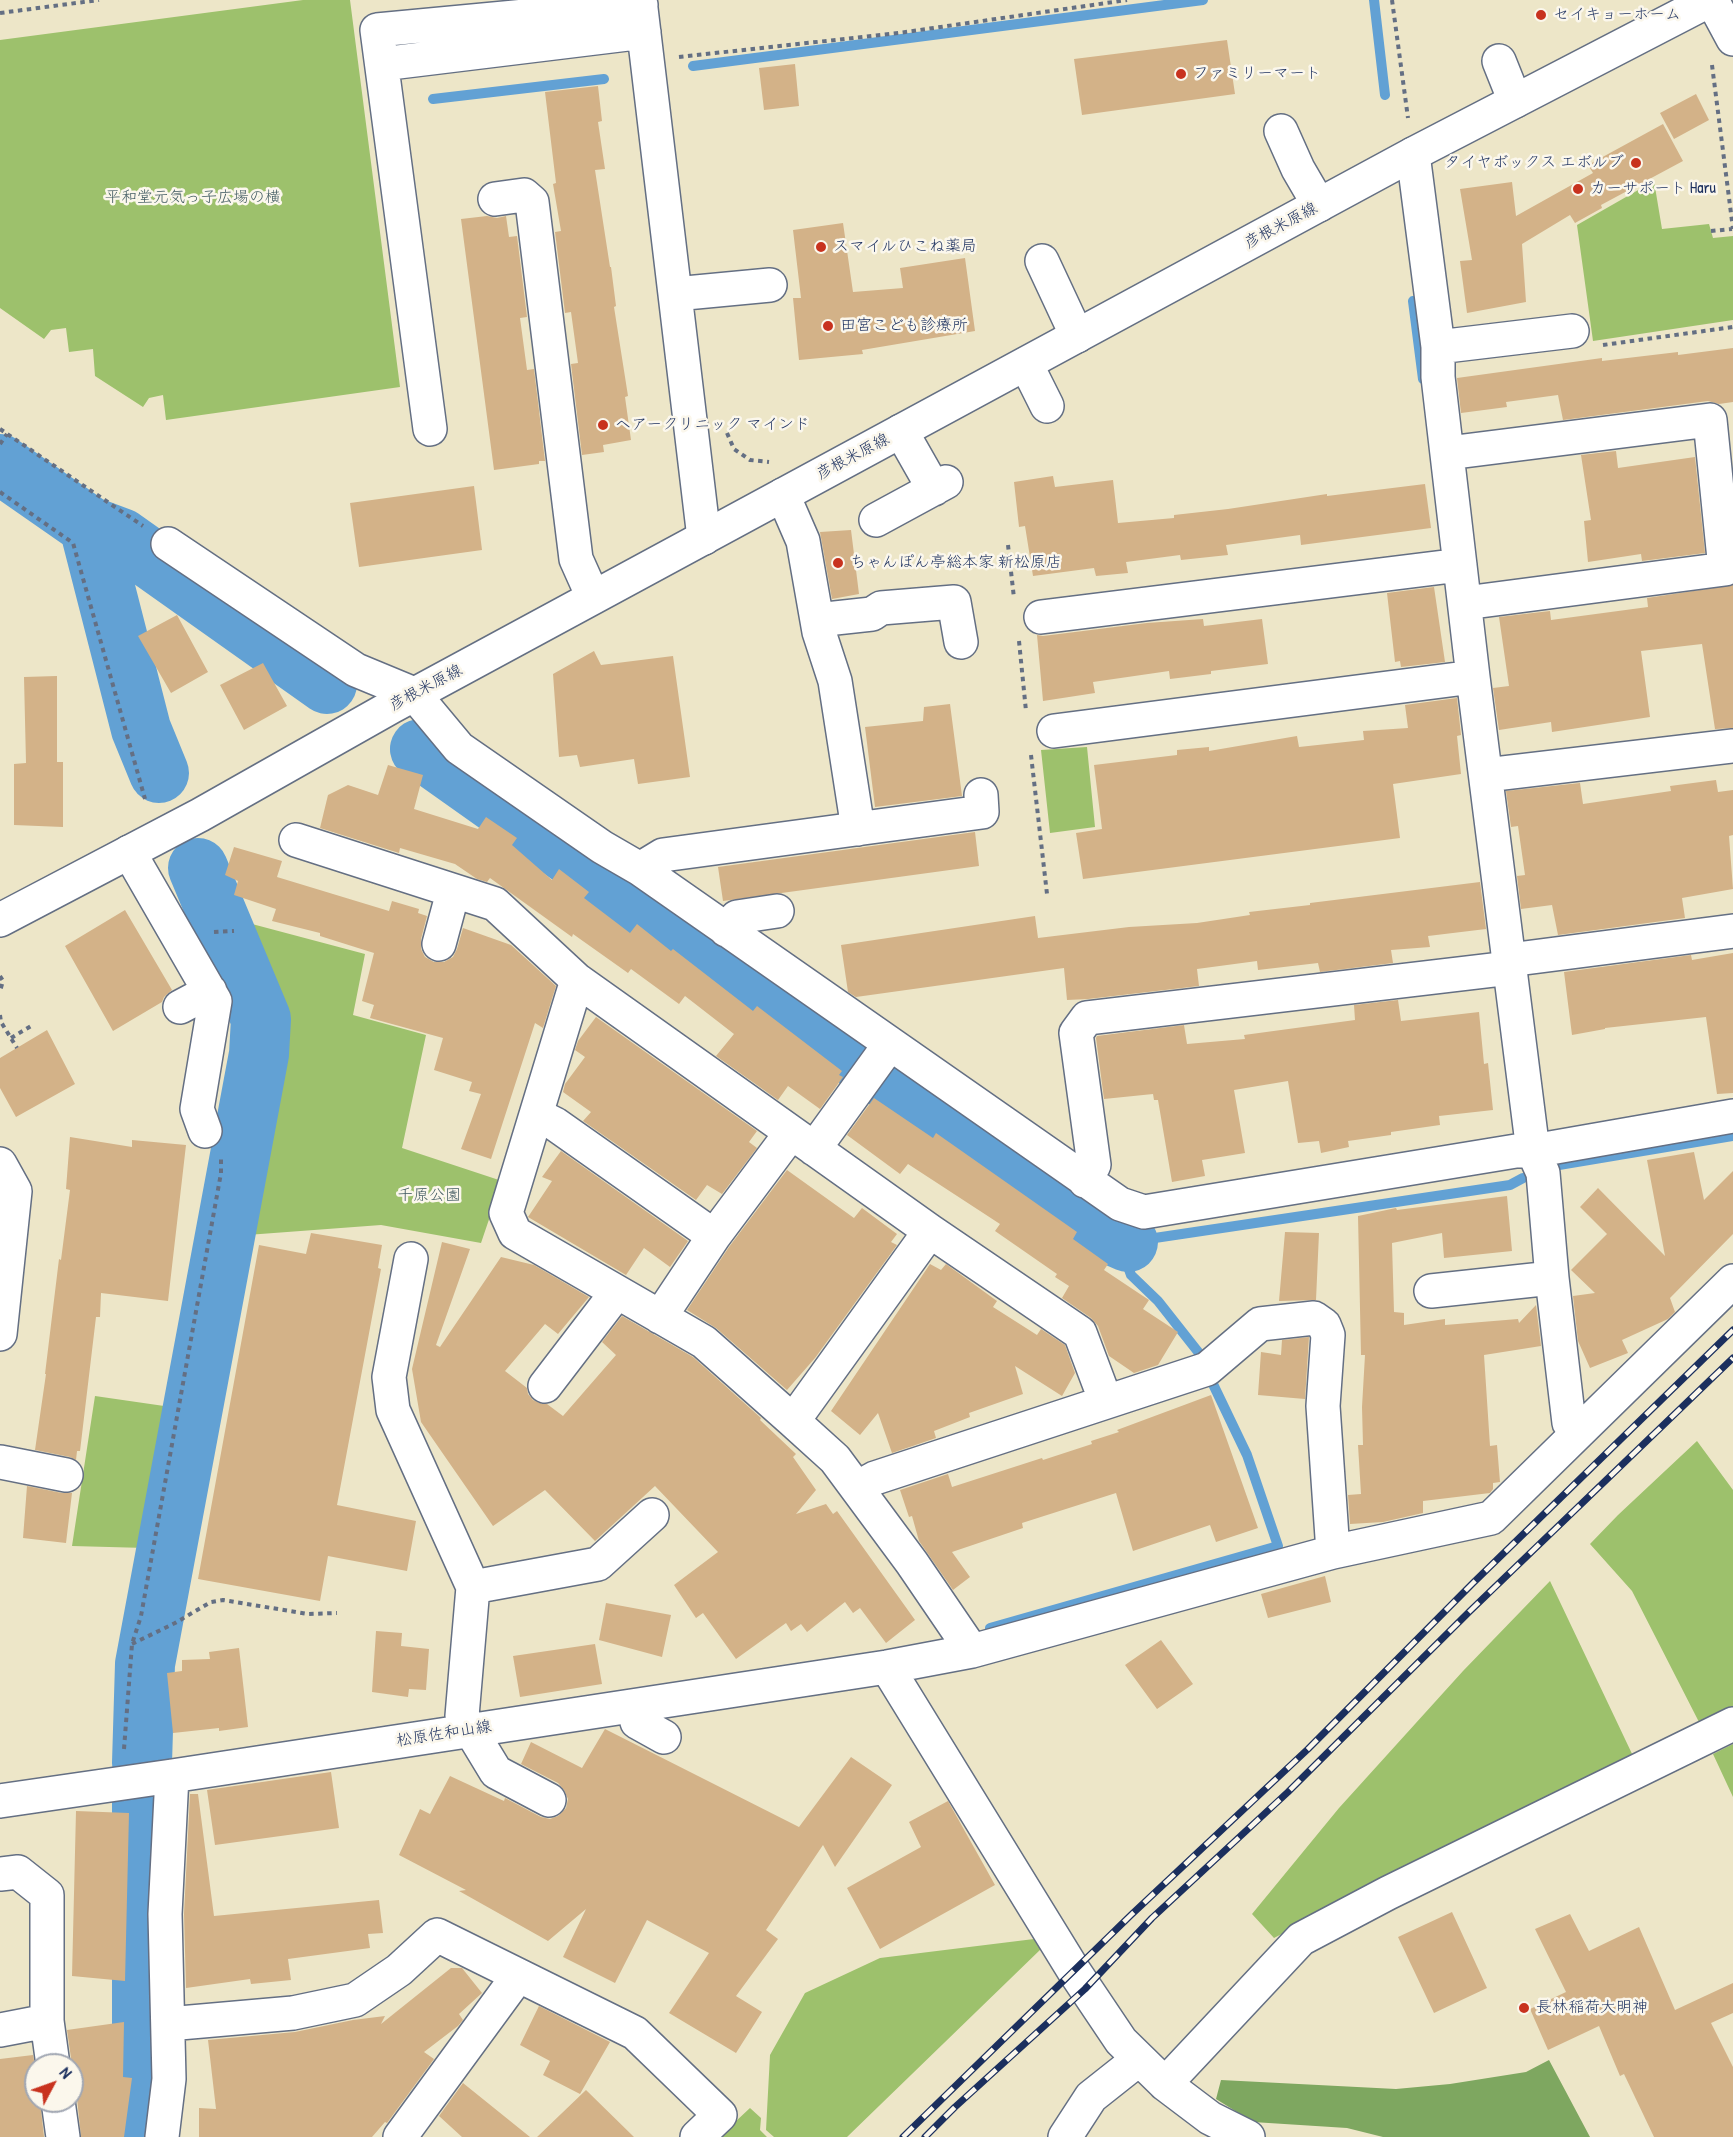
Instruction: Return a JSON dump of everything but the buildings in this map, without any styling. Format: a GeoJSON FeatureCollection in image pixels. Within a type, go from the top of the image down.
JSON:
{"type":"FeatureCollection","features":[{"type":"Feature","properties":{"kind":"street","name":"彦根米原線"},"geometry":{"type":"LineString","coordinates":[[0,920],[200,815],[414,694],[1413,154],[1711,0]]}},
{"type":"Feature","properties":{"kind":"street"},"geometry":{"type":"LineString","coordinates":[[1711,0],[1722,49]]}},
{"type":"Feature","properties":{"kind":"street"},"geometry":{"type":"LineString","coordinates":[[430,429],[377,30],[642,12]]}},
{"type":"Feature","properties":{"kind":"street"},"geometry":{"type":"LineString","coordinates":[[382,64],[642,12]]}},
{"type":"Feature","properties":{"kind":"street"},"geometry":{"type":"LineString","coordinates":[[642,12],[704,538]]}},
{"type":"Feature","properties":{"kind":"street"},"geometry":{"type":"LineString","coordinates":[[1499,61],[1515,101]]}},
{"type":"Feature","properties":{"kind":"street"},"geometry":{"type":"LineString","coordinates":[[1281,131],[1298,169],[1319,205]]}},
{"type":"Feature","properties":{"kind":"street"},"geometry":{"type":"LineString","coordinates":[[1413,154],[1438,347],[1438,377],[1486,776],[1483,841],[1510,964],[1533,1151],[1543,1173],[1552,1278],[1569,1423],[1577,1433]]}},
{"type":"Feature","properties":{"kind":"street"},"geometry":{"type":"LineString","coordinates":[[495,200],[524,195],[532,202],[576,559],[593,597]]}},
{"type":"Feature","properties":{"kind":"street"},"geometry":{"type":"LineString","coordinates":[[1042,261],[1077,336]]}},
{"type":"Feature","properties":{"kind":"street"},"geometry":{"type":"LineString","coordinates":[[675,294],[770,285]]}},
{"type":"Feature","properties":{"kind":"street"},"geometry":{"type":"LineString","coordinates":[[1438,347],[1572,331]]}},
{"type":"Feature","properties":{"kind":"street"},"geometry":{"type":"LineString","coordinates":[[1026,363],[1047,406]]}},
{"type":"Feature","properties":{"kind":"street"},"geometry":{"type":"LineString","coordinates":[[1448,453],[1710,420],[1725,569],[1465,603]]}},
{"type":"Feature","properties":{"kind":"street"},"geometry":{"type":"LineString","coordinates":[[876,520],[940,486],[901,432]]}},
{"type":"Feature","properties":{"kind":"street"},"geometry":{"type":"LineString","coordinates":[[783,495],[803,541],[817,620],[845,679],[858,829]]}},
{"type":"Feature","properties":{"kind":"street"},"geometry":{"type":"LineString","coordinates":[[168,544],[356,670],[414,694],[459,748],[602,847],[640,869],[726,930],[879,1059],[936,1066],[1021,1125],[1085,1180],[1120,1204],[1144,1212],[1516,1150],[1533,1151],[1733,1116]]}},
{"type":"Feature","properties":{"kind":"street"},"geometry":{"type":"LineString","coordinates":[[1041,617],[1460,565]]}},
{"type":"Feature","properties":{"kind":"street"},"geometry":{"type":"LineString","coordinates":[[817,620],[872,615],[881,608],[954,602],[961,642]]}},
{"type":"Feature","properties":{"kind":"street"},"geometry":{"type":"LineString","coordinates":[[1054,731],[1473,677]]}},
{"type":"Feature","properties":{"kind":"street"},"geometry":{"type":"LineString","coordinates":[[1486,776],[1733,746]]}},
{"type":"Feature","properties":{"kind":"street"},"geometry":{"type":"LineString","coordinates":[[640,869],[663,855],[858,829],[982,803]]}},
{"type":"Feature","properties":{"kind":"street"},"geometry":{"type":"LineString","coordinates":[[296,840],[495,904],[577,980],[930,1231],[1080,1333],[1106,1402]]}},
{"type":"Feature","properties":{"kind":"street"},"geometry":{"type":"LineString","coordinates":[[129,852],[215,1000],[197,1109],[205,1131]]}},
{"type":"Feature","properties":{"kind":"street"},"geometry":{"type":"LineString","coordinates":[[439,944],[453,892]]}},
{"type":"Feature","properties":{"kind":"street"},"geometry":{"type":"LineString","coordinates":[[726,930],[737,917],[777,911]]}},
{"type":"Feature","properties":{"kind":"street"},"geometry":{"type":"LineString","coordinates":[[1085,1180],[1094,1165],[1076,1033],[1087,1018],[1510,964],[1733,931]]}},
{"type":"Feature","properties":{"kind":"street"},"geometry":{"type":"LineString","coordinates":[[577,980],[506,1213],[515,1233],[704,1342],[835,1459],[912,1563],[972,1651]]}},
{"type":"Feature","properties":{"kind":"street"},"geometry":{"type":"LineString","coordinates":[[180,1007],[210,991]]}},
{"type":"Feature","properties":{"kind":"street"},"geometry":{"type":"LineString","coordinates":[[660,1317],[714,1236],[879,1059]]}},
{"type":"Feature","properties":{"kind":"street"},"geometry":{"type":"LineString","coordinates":[[537,1115],[555,1124],[714,1236]]}},
{"type":"Feature","properties":{"kind":"street"},"geometry":{"type":"LineString","coordinates":[[0,1164],[15,1191],[0,1334]]}},
{"type":"Feature","properties":{"kind":"street"},"geometry":{"type":"LineString","coordinates":[[793,1421],[930,1231]]}},
{"type":"Feature","properties":{"kind":"street"},"geometry":{"type":"LineString","coordinates":[[411,1259],[389,1377],[393,1410],[473,1587],[462,1716],[496,1772],[549,1800]]}},
{"type":"Feature","properties":{"kind":"street"},"geometry":{"type":"LineString","coordinates":[[1431,1291],[1552,1278]]}},
{"type":"Feature","properties":{"kind":"street","name":"松原佐和山線"},"geometry":{"type":"LineString","coordinates":[[0,1801],[887,1667],[972,1651],[1031,1648],[1333,1552],[1491,1518],[1530,1468],[1577,1433],[1733,1281]]}},
{"type":"Feature","properties":{"kind":"street"},"geometry":{"type":"LineString","coordinates":[[545,1386],[616,1293]]}},
{"type":"Feature","properties":{"kind":"street"},"geometry":{"type":"LineString","coordinates":[[857,1488],[874,1478],[1207,1369],[1222,1351],[1260,1324],[1314,1318],[1324,1324],[1328,1335],[1323,1406],[1333,1552]]}},
{"type":"Feature","properties":{"kind":"street"},"geometry":{"type":"LineString","coordinates":[[0,1462],[66,1475]]}},
{"type":"Feature","properties":{"kind":"street"},"geometry":{"type":"LineString","coordinates":[[473,1587],[598,1564],[652,1515]]}},
{"type":"Feature","properties":{"kind":"street"},"geometry":{"type":"LineString","coordinates":[[887,1667],[927,1706],[1074,1971],[1121,2042],[1165,2085],[1210,2118],[1248,2137]]}},
{"type":"Feature","properties":{"kind":"street"},"geometry":{"type":"LineString","coordinates":[[633,1706],[637,1722],[664,1737]]}},
{"type":"Feature","properties":{"kind":"street"},"geometry":{"type":"LineString","coordinates":[[1165,2085],[1301,1939],[1388,1893],[1733,1724]]}},
{"type":"Feature","properties":{"kind":"street"},"geometry":{"type":"LineString","coordinates":[[162,2137],[169,2079],[165,1914],[172,1776]]}},
{"type":"Feature","properties":{"kind":"street"},"geometry":{"type":"LineString","coordinates":[[0,1874],[18,1872],[47,1895],[47,2021],[51,2053]]}},
{"type":"Feature","properties":{"kind":"street"},"geometry":{"type":"LineString","coordinates":[[168,2024],[292,2013],[355,2000],[399,1970],[437,1935],[635,2033],[720,2115],[697,2137]]}},
{"type":"Feature","properties":{"kind":"street"},"geometry":{"type":"LineString","coordinates":[[400,2137],[518,1976]]}},
{"type":"Feature","properties":{"kind":"street"},"geometry":{"type":"LineString","coordinates":[[0,2030],[47,2021]]}},
{"type":"Feature","properties":{"kind":"street"},"geometry":{"type":"LineString","coordinates":[[1065,2137],[1090,2097],[1139,2059]]}},
{"type":"Feature","properties":{"kind":"street"},"geometry":{"type":"LineString","coordinates":[[60,2113],[63,2137]]}},
{"type":"Feature","properties":{"kind":"path"},"geometry":{"type":"LineString","coordinates":[[0,13],[99,0]]}},
{"type":"Feature","properties":{"kind":"path"},"geometry":{"type":"LineString","coordinates":[[704,54],[910,31],[1127,0]]}},
{"type":"Feature","properties":{"kind":"path"},"geometry":{"type":"LineString","coordinates":[[1392,0],[1413,154]]}},
{"type":"Feature","properties":{"kind":"path"},"geometry":{"type":"LineString","coordinates":[[1711,231],[1732,229],[1722,49]]}},
{"type":"Feature","properties":{"kind":"path"},"geometry":{"type":"LineString","coordinates":[[1572,331],[1590,346],[1733,327]]}},
{"type":"Feature","properties":{"kind":"path"},"geometry":{"type":"LineString","coordinates":[[0,429],[168,544]]}},
{"type":"Feature","properties":{"kind":"path"},"geometry":{"type":"LineString","coordinates":[[0,444],[6,435]]}},
{"type":"Feature","properties":{"kind":"path"},"geometry":{"type":"LineString","coordinates":[[0,492],[73,543],[145,799]]}},
{"type":"Feature","properties":{"kind":"path"},"geometry":{"type":"LineString","coordinates":[[208,932],[234,931]]}},
{"type":"Feature","properties":{"kind":"path"},"geometry":{"type":"LineString","coordinates":[[0,975],[3,981],[0,991]]}},
{"type":"Feature","properties":{"kind":"path"},"geometry":{"type":"LineString","coordinates":[[0,1015],[1,1022],[17,1048]]}},
{"type":"Feature","properties":{"kind":"path"},"geometry":{"type":"LineString","coordinates":[[11,1038],[31,1026]]}},
{"type":"Feature","properties":{"kind":"path"},"geometry":{"type":"LineString","coordinates":[[121,1783],[132,1644],[141,1616],[221,1173],[221,1150],[205,1131]]}},
{"type":"Feature","properties":{"kind":"path"},"geometry":{"type":"LineString","coordinates":[[132,1644],[211,1602],[223,1600],[308,1614],[337,1613]]}},
{"type":"Feature","properties":{"kind":"green space","name":"平和堂元気っ子広場の横"},"geometry":{"type":"Polygon","coordinates":[[[303,0],[350,0],[400,387],[166,420],[163,395],[149,398],[143,407],[95,376],[93,349],[69,352],[66,328],[51,330],[44,339],[0,308],[0,40],[303,0]]]}},
{"type":"Feature","properties":{"kind":"green space"},"geometry":{"type":"Polygon","coordinates":[[[1654,181],[1662,229],[1709,224],[1713,238],[1733,236],[1733,320],[1593,341],[1577,225],[1654,181]]]}},
{"type":"Feature","properties":{"kind":"green space"},"geometry":{"type":"Polygon","coordinates":[[[1087,747],[1095,827],[1050,833],[1041,750],[1087,747]]]}},
{"type":"Feature","properties":{"kind":"green space","name":"千原公園"},"geometry":{"type":"Polygon","coordinates":[[[237,920],[365,954],[353,1015],[426,1035],[402,1148],[502,1181],[481,1243],[381,1225],[247,1235],[239,1232],[249,1190],[275,1037],[270,1011],[230,922],[237,920]]]}},
{"type":"Feature","properties":{"kind":"green space"},"geometry":{"type":"Polygon","coordinates":[[[95,1396],[171,1407],[146,1548],[72,1546],[95,1396]]]}},
{"type":"Feature","properties":{"kind":"green space"},"geometry":{"type":"Polygon","coordinates":[[[1697,1441],[1733,1490],[1733,1708],[1700,1724],[1632,1591],[1590,1544],[1697,1441]]]}},
{"type":"Feature","properties":{"kind":"green space"},"geometry":{"type":"Polygon","coordinates":[[[1550,1581],[1634,1758],[1443,1851],[1274,1938],[1252,1914],[1339,1808],[1463,1671],[1550,1581]]]}},
{"type":"Feature","properties":{"kind":"green space"},"geometry":{"type":"Polygon","coordinates":[[[1733,1744],[1733,1797],[1713,1754],[1733,1744]]]}},
{"type":"Feature","properties":{"kind":"green space"},"geometry":{"type":"Polygon","coordinates":[[[1034,1939],[1041,1949],[847,2137],[774,2137],[766,2130],[770,2055],[805,1993],[880,1958],[1034,1939]]]}},
{"type":"Feature","properties":{"kind":"green space"},"geometry":{"type":"Polygon","coordinates":[[[1549,2060],[1590,2137],[1383,2137],[1347,2128],[1253,2122],[1216,2099],[1221,2080],[1396,2089],[1450,2084],[1526,2072],[1549,2060]]]}},
{"type":"Feature","properties":{"kind":"green space"},"geometry":{"type":"Polygon","coordinates":[[[750,2108],[761,2118],[760,2130],[767,2137],[719,2137],[750,2108]]]}},
{"type":"Feature","properties":{"kind":"waterway"},"geometry":{"type":"LineString","coordinates":[[693,66],[1203,0]]}},
{"type":"Feature","properties":{"kind":"waterway"},"geometry":{"type":"LineString","coordinates":[[1374,0],[1385,95]]}},
{"type":"Feature","properties":{"kind":"waterway"},"geometry":{"type":"LineString","coordinates":[[433,99],[604,79]]}},
{"type":"Feature","properties":{"kind":"waterway"},"geometry":{"type":"LineString","coordinates":[[1413,301],[1423,379]]}},
{"type":"Feature","properties":{"kind":"waterway"},"geometry":{"type":"LineString","coordinates":[[0,464],[89,526],[121,538],[327,684]]}},
{"type":"Feature","properties":{"kind":"waterway"},"geometry":{"type":"LineString","coordinates":[[89,526],[141,729],[159,773]]}},
{"type":"Feature","properties":{"kind":"waterway"},"geometry":{"type":"LineString","coordinates":[[420,749],[1096,1228],[1128,1242]]}},
{"type":"Feature","properties":{"kind":"waterway"},"geometry":{"type":"LineString","coordinates":[[142,1763],[145,1664],[259,1054],[261,1019],[198,868]]}},
{"type":"Feature","properties":{"kind":"waterway"},"geometry":{"type":"LineString","coordinates":[[1559,1165],[1733,1136]]}},
{"type":"Feature","properties":{"kind":"waterway"},"geometry":{"type":"LineString","coordinates":[[1199,1353],[1158,1301],[1131,1275],[1125,1258],[1128,1242],[1510,1185],[1523,1178]]}},
{"type":"Feature","properties":{"kind":"waterway"},"geometry":{"type":"LineString","coordinates":[[990,1628],[1278,1546],[1247,1455],[1212,1382]]}},
{"type":"Feature","properties":{"kind":"waterway"},"geometry":{"type":"LineString","coordinates":[[138,2137],[142,2049],[142,1794]]}},
{"type":"Feature","properties":{"kind":"railway"},"geometry":{"type":"LineString","coordinates":[[903,2137],[1131,1915],[1308,1749],[1473,1583],[1733,1330]]}},
{"type":"Feature","properties":{"kind":"railway"},"geometry":{"type":"LineString","coordinates":[[925,2137],[1085,1989],[1152,1918],[1288,1792],[1470,1611],[1733,1358]]}},
{"type":"Feature","properties":{"kind":"place","name":"セイキョーホーム"},"geometry":{"type":"Point","coordinates":[1541,15]}},
{"type":"Feature","properties":{"kind":"place","name":"ファミリーマート"},"geometry":{"type":"Point","coordinates":[1181,74]}},
{"type":"Feature","properties":{"kind":"place","name":"タイヤボックス エボルブ"},"geometry":{"type":"Point","coordinates":[1636,163]}},
{"type":"Feature","properties":{"kind":"place","name":"カーサポート Haru"},"geometry":{"type":"Point","coordinates":[1578,189]}},
{"type":"Feature","properties":{"kind":"place","name":"スマイルひこね薬局"},"geometry":{"type":"Point","coordinates":[821,247]}},
{"type":"Feature","properties":{"kind":"place","name":"田宮こども診療所"},"geometry":{"type":"Point","coordinates":[828,326]}},
{"type":"Feature","properties":{"kind":"place","name":"ヘアークリニック マインド"},"geometry":{"type":"Point","coordinates":[603,425]}},
{"type":"Feature","properties":{"kind":"place","name":"ちゃんぽん亭総本家 新松原店"},"geometry":{"type":"Point","coordinates":[838,563]}},
{"type":"Feature","properties":{"kind":"place","name":"長林稲荷大明神"},"geometry":{"type":"Point","coordinates":[1524,2008]}}]}
